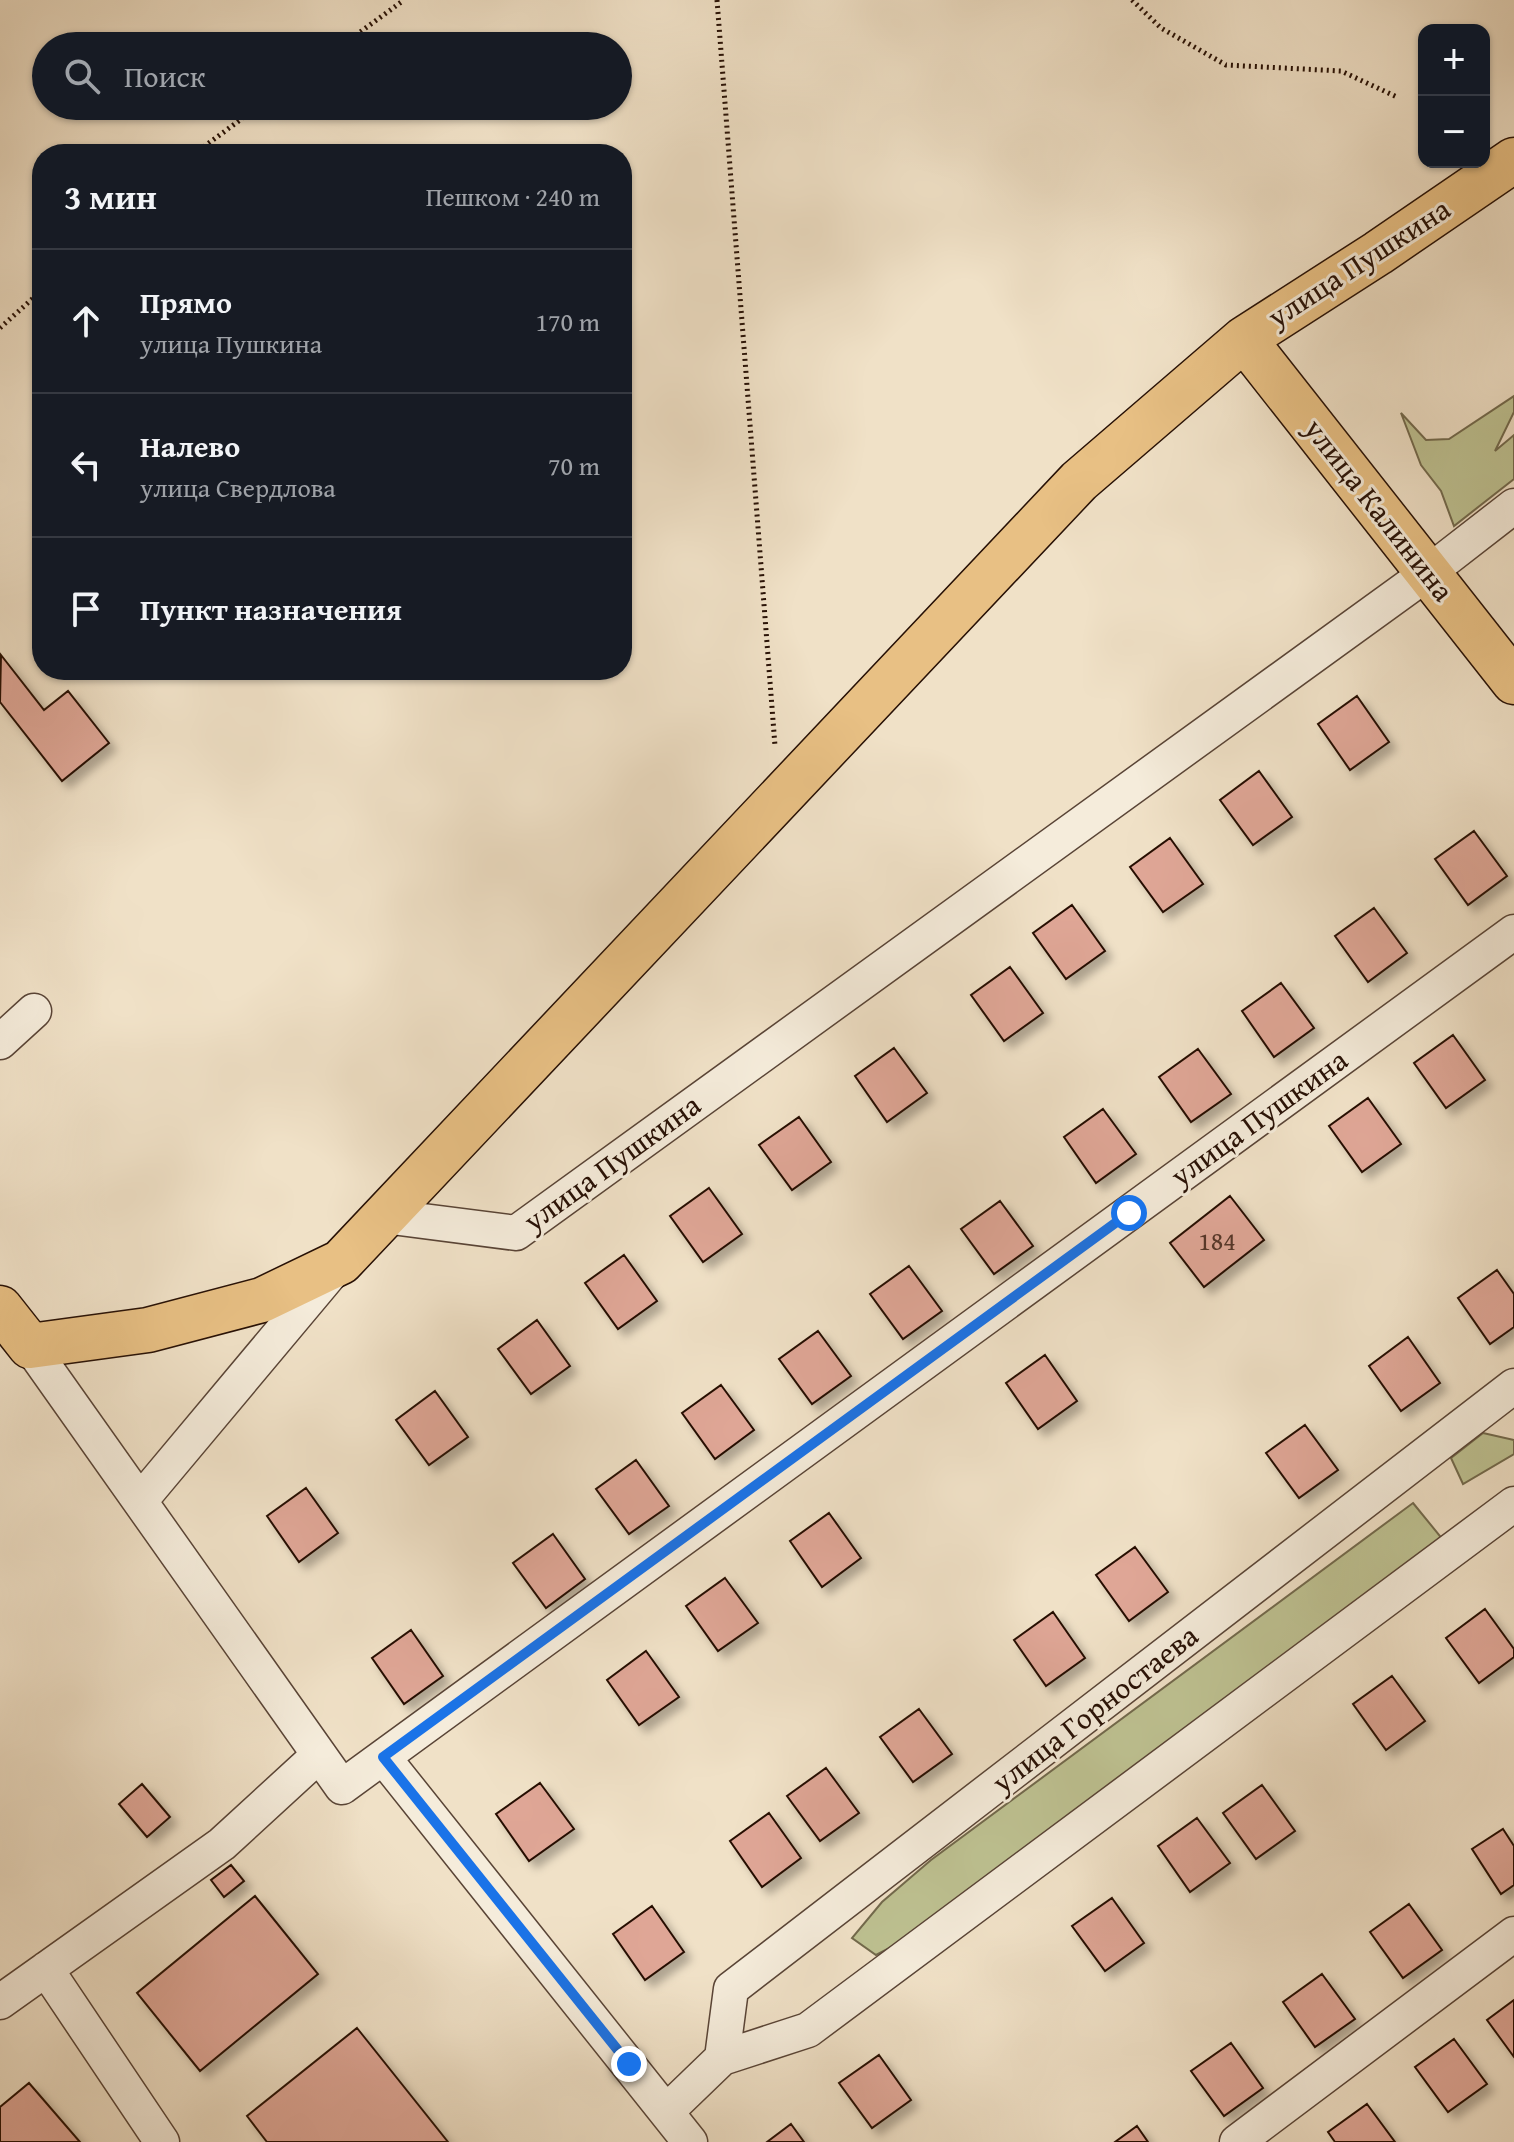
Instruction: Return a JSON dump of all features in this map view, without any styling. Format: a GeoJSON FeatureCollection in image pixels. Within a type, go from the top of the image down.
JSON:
{"type":"FeatureCollection","features":[{"type":"Feature","properties":{"kind":"main road","name":"улица Пушкина"},"geometry":{"type":"LineString","coordinates":[[341,1262],[1079,481],[1244,339],[1514,160]]}},
{"type":"Feature","properties":{"kind":"main road","name":"улица Калинина"},"geometry":{"type":"LineString","coordinates":[[1244,339],[1514,682]]}},
{"type":"Feature","properties":{"kind":"main road"},"geometry":{"type":"LineString","coordinates":[[0,1308],[30,1346],[148,1330],[262,1300],[341,1262]]}},
{"type":"Feature","properties":{"kind":"street","name":"улица Пушкина"},"geometry":{"type":"LineString","coordinates":[[384,1216],[516,1233],[1429,572],[1514,506]]}},
{"type":"Feature","properties":{"kind":"street","name":"улица Пушкина"},"geometry":{"type":"LineString","coordinates":[[319,1755],[342,1787],[1514,932]]}},
{"type":"Feature","properties":{"kind":"street"},"geometry":{"type":"LineString","coordinates":[[0,1042],[34,1011]]}},
{"type":"Feature","properties":{"kind":"street"},"geometry":{"type":"LineString","coordinates":[[140,1501],[341,1262]]}},
{"type":"Feature","properties":{"kind":"street"},"geometry":{"type":"LineString","coordinates":[[0,2002],[222,1844],[319,1755],[30,1346]]}},
{"type":"Feature","properties":{"kind":"street","name":"улица Горностаева"},"geometry":{"type":"LineString","coordinates":[[722,2058],[731,1989],[1514,1386]]}},
{"type":"Feature","properties":{"kind":"street"},"geometry":{"type":"LineString","coordinates":[[667,2111],[722,2058],[808,2030],[1514,1504]]}},
{"type":"Feature","properties":{"kind":"street"},"geometry":{"type":"LineString","coordinates":[[383,1757],[690,2142]]}},
{"type":"Feature","properties":{"kind":"street"},"geometry":{"type":"LineString","coordinates":[[1237,2142],[1514,1934]]}},
{"type":"Feature","properties":{"kind":"street"},"geometry":{"type":"LineString","coordinates":[[46,1969],[162,2142]]}},
{"type":"Feature","properties":{"kind":"path"},"geometry":{"type":"LineString","coordinates":[[360,32],[404,0]]}},
{"type":"Feature","properties":{"kind":"path"},"geometry":{"type":"LineString","coordinates":[[717,0],[779,799]]}},
{"type":"Feature","properties":{"kind":"path"},"geometry":{"type":"LineString","coordinates":[[1132,0],[1161,28],[1226,65],[1341,71],[1397,97]]}},
{"type":"Feature","properties":{"kind":"path"},"geometry":{"type":"LineString","coordinates":[[208,144],[240,120]]}},
{"type":"Feature","properties":{"kind":"path"},"geometry":{"type":"LineString","coordinates":[[0,328],[32,299]]}},
{"type":"Feature","properties":{"kind":"green space"},"geometry":{"type":"Polygon","coordinates":[[[1514,396],[1514,412],[1495,451],[1514,435],[1514,479],[1454,526],[1441,491],[1421,465],[1401,413],[1426,440],[1449,439],[1514,396]]]}},
{"type":"Feature","properties":{"kind":"green space"},"geometry":{"type":"Polygon","coordinates":[[[1483,1433],[1514,1440],[1514,1454],[1463,1484],[1451,1458],[1483,1433]]]}},
{"type":"Feature","properties":{"kind":"green space"},"geometry":{"type":"Polygon","coordinates":[[[1413,1503],[1444,1541],[905,1940],[876,1955],[852,1938],[882,1902],[931,1860],[1413,1503]]]}},
{"type":"Feature","properties":{"kind":"building"},"geometry":{"type":"Polygon","coordinates":[[[1,655],[44,710],[68,691],[109,743],[62,781],[0,702],[1,655]]]}},
{"type":"Feature","properties":{"kind":"building"},"geometry":{"type":"Polygon","coordinates":[[[1357,696],[1389,742],[1350,770],[1318,724],[1357,696]]]}},
{"type":"Feature","properties":{"kind":"building"},"geometry":{"type":"Polygon","coordinates":[[[1259,771],[1292,817],[1253,845],[1220,800],[1259,771]]]}},
{"type":"Feature","properties":{"kind":"building"},"geometry":{"type":"Polygon","coordinates":[[[1474,831],[1507,876],[1468,905],[1435,859],[1474,831]]]}},
{"type":"Feature","properties":{"kind":"building"},"geometry":{"type":"Polygon","coordinates":[[[1170,838],[1203,884],[1163,912],[1130,867],[1170,838]]]}},
{"type":"Feature","properties":{"kind":"building"},"geometry":{"type":"Polygon","coordinates":[[[1072,905],[1105,951],[1066,979],[1033,933],[1072,905]]]}},
{"type":"Feature","properties":{"kind":"building"},"geometry":{"type":"Polygon","coordinates":[[[1374,908],[1407,953],[1368,982],[1335,936],[1374,908]]]}},
{"type":"Feature","properties":{"kind":"building"},"geometry":{"type":"Polygon","coordinates":[[[1010,967],[1043,1013],[1004,1041],[971,995],[1010,967]]]}},
{"type":"Feature","properties":{"kind":"building"},"geometry":{"type":"Polygon","coordinates":[[[1281,983],[1314,1028],[1274,1057],[1242,1011],[1281,983]]]}},
{"type":"Feature","properties":{"kind":"building"},"geometry":{"type":"Polygon","coordinates":[[[1453,1035],[1485,1080],[1446,1108],[1414,1063],[1453,1035]]]}},
{"type":"Feature","properties":{"kind":"building"},"geometry":{"type":"Polygon","coordinates":[[[894,1048],[927,1093],[887,1122],[855,1076],[894,1048]]]}},
{"type":"Feature","properties":{"kind":"building"},"geometry":{"type":"Polygon","coordinates":[[[1198,1049],[1231,1094],[1191,1122],[1159,1077],[1198,1049]]]}},
{"type":"Feature","properties":{"kind":"building"},"geometry":{"type":"Polygon","coordinates":[[[1368,1098],[1401,1144],[1362,1172],[1329,1126],[1368,1098]]]}},
{"type":"Feature","properties":{"kind":"building"},"geometry":{"type":"Polygon","coordinates":[[[1103,1109],[1136,1154],[1096,1183],[1064,1137],[1103,1109]]]}},
{"type":"Feature","properties":{"kind":"building"},"geometry":{"type":"Polygon","coordinates":[[[799,1117],[831,1162],[792,1190],[759,1145],[799,1117]]]}},
{"type":"Feature","properties":{"kind":"building"},"geometry":{"type":"Polygon","coordinates":[[[709,1188],[742,1234],[703,1262],[670,1216],[709,1188]]]}},
{"type":"Feature","properties":{"kind":"building"},"geometry":{"type":"Polygon","coordinates":[[[1230,1196],[1264,1240],[1204,1287],[1170,1243],[1230,1196]]]}},
{"type":"Feature","properties":{"kind":"building"},"geometry":{"type":"Polygon","coordinates":[[[1000,1201],[1033,1246],[994,1274],[961,1229],[1000,1201]]]}},
{"type":"Feature","properties":{"kind":"building"},"geometry":{"type":"Polygon","coordinates":[[[624,1255],[657,1301],[618,1329],[585,1283],[624,1255]]]}},
{"type":"Feature","properties":{"kind":"building"},"geometry":{"type":"Polygon","coordinates":[[[909,1266],[942,1311],[903,1339],[870,1294],[909,1266]]]}},
{"type":"Feature","properties":{"kind":"building"},"geometry":{"type":"Polygon","coordinates":[[[1497,1270],[1514,1294],[1514,1327],[1490,1344],[1458,1298],[1497,1270]]]}},
{"type":"Feature","properties":{"kind":"building"},"geometry":{"type":"Polygon","coordinates":[[[537,1320],[570,1366],[531,1394],[498,1349],[537,1320]]]}},
{"type":"Feature","properties":{"kind":"building"},"geometry":{"type":"Polygon","coordinates":[[[818,1331],[851,1376],[812,1404],[779,1359],[818,1331]]]}},
{"type":"Feature","properties":{"kind":"building"},"geometry":{"type":"Polygon","coordinates":[[[1408,1337],[1440,1383],[1401,1411],[1369,1366],[1408,1337]]]}},
{"type":"Feature","properties":{"kind":"building"},"geometry":{"type":"Polygon","coordinates":[[[1045,1355],[1077,1401],[1038,1429],[1006,1383],[1045,1355]]]}},
{"type":"Feature","properties":{"kind":"building"},"geometry":{"type":"Polygon","coordinates":[[[721,1385],[754,1430],[715,1459],[682,1413],[721,1385]]]}},
{"type":"Feature","properties":{"kind":"building"},"geometry":{"type":"Polygon","coordinates":[[[435,1391],[468,1437],[429,1465],[396,1420],[435,1391]]]}},
{"type":"Feature","properties":{"kind":"building"},"geometry":{"type":"Polygon","coordinates":[[[1305,1425],[1338,1470],[1299,1498],[1266,1453],[1305,1425]]]}},
{"type":"Feature","properties":{"kind":"building"},"geometry":{"type":"Polygon","coordinates":[[[636,1460],[669,1506],[629,1534],[596,1489],[636,1460]]]}},
{"type":"Feature","properties":{"kind":"building"},"geometry":{"type":"Polygon","coordinates":[[[306,1488],[338,1533],[299,1562],[267,1516],[306,1488]]]}},
{"type":"Feature","properties":{"kind":"building"},"geometry":{"type":"Polygon","coordinates":[[[829,1513],[861,1558],[822,1587],[790,1541],[829,1513]]]}},
{"type":"Feature","properties":{"kind":"building"},"geometry":{"type":"Polygon","coordinates":[[[553,1534],[585,1579],[546,1608],[513,1563],[553,1534]]]}},
{"type":"Feature","properties":{"kind":"building"},"geometry":{"type":"Polygon","coordinates":[[[1135,1547],[1168,1592],[1129,1621],[1096,1575],[1135,1547]]]}},
{"type":"Feature","properties":{"kind":"building"},"geometry":{"type":"Polygon","coordinates":[[[725,1578],[758,1623],[718,1651],[686,1606],[725,1578]]]}},
{"type":"Feature","properties":{"kind":"building"},"geometry":{"type":"Polygon","coordinates":[[[1485,1609],[1514,1649],[1514,1657],[1479,1683],[1446,1638],[1485,1609]]]}},
{"type":"Feature","properties":{"kind":"building"},"geometry":{"type":"Polygon","coordinates":[[[1053,1612],[1085,1658],[1046,1686],[1014,1640],[1053,1612]]]}},
{"type":"Feature","properties":{"kind":"building"},"geometry":{"type":"Polygon","coordinates":[[[411,1630],[443,1676],[404,1704],[372,1658],[411,1630]]]}},
{"type":"Feature","properties":{"kind":"building"},"geometry":{"type":"Polygon","coordinates":[[[646,1651],[679,1697],[639,1725],[607,1680],[646,1651]]]}},
{"type":"Feature","properties":{"kind":"building"},"geometry":{"type":"Polygon","coordinates":[[[1392,1676],[1425,1721],[1386,1750],[1353,1704],[1392,1676]]]}},
{"type":"Feature","properties":{"kind":"building"},"geometry":{"type":"Polygon","coordinates":[[[919,1709],[952,1754],[913,1782],[880,1737],[919,1709]]]}},
{"type":"Feature","properties":{"kind":"building"},"geometry":{"type":"Polygon","coordinates":[[[826,1768],[859,1813],[820,1841],[787,1796],[826,1768]]]}},
{"type":"Feature","properties":{"kind":"building"},"geometry":{"type":"Polygon","coordinates":[[[540,1783],[574,1829],[529,1861],[496,1814],[540,1783]]]}},
{"type":"Feature","properties":{"kind":"building"},"geometry":{"type":"Polygon","coordinates":[[[142,1784],[170,1817],[147,1837],[119,1804],[142,1784]]]}},
{"type":"Feature","properties":{"kind":"building"},"geometry":{"type":"Polygon","coordinates":[[[1262,1785],[1295,1831],[1256,1859],[1223,1813],[1262,1785]]]}},
{"type":"Feature","properties":{"kind":"building"},"geometry":{"type":"Polygon","coordinates":[[[769,1813],[801,1858],[762,1887],[730,1841],[769,1813]]]}},
{"type":"Feature","properties":{"kind":"building"},"geometry":{"type":"Polygon","coordinates":[[[1197,1818],[1230,1863],[1190,1892],[1158,1846],[1197,1818]]]}},
{"type":"Feature","properties":{"kind":"building"},"geometry":{"type":"Polygon","coordinates":[[[1503,1829],[1514,1846],[1514,1885],[1501,1894],[1472,1849],[1503,1829]]]}},
{"type":"Feature","properties":{"kind":"building"},"geometry":{"type":"Polygon","coordinates":[[[231,1865],[244,1881],[224,1897],[211,1880],[231,1865]]]}},
{"type":"Feature","properties":{"kind":"building"},"geometry":{"type":"Polygon","coordinates":[[[255,1896],[318,1974],[200,2071],[137,1993],[255,1896]]]}},
{"type":"Feature","properties":{"kind":"building"},"geometry":{"type":"Polygon","coordinates":[[[1112,1898],[1144,1943],[1105,1971],[1072,1926],[1112,1898]]]}},
{"type":"Feature","properties":{"kind":"building"},"geometry":{"type":"Polygon","coordinates":[[[1409,1904],[1442,1950],[1403,1978],[1370,1932],[1409,1904]]]}},
{"type":"Feature","properties":{"kind":"building"},"geometry":{"type":"Polygon","coordinates":[[[652,1906],[684,1952],[645,1980],[613,1934],[652,1906]]]}},
{"type":"Feature","properties":{"kind":"building"},"geometry":{"type":"Polygon","coordinates":[[[1322,1974],[1355,2019],[1315,2047],[1283,2002],[1322,1974]]]}},
{"type":"Feature","properties":{"kind":"building"},"geometry":{"type":"Polygon","coordinates":[[[1514,2000],[1514,2057],[1487,2020],[1514,2000]]]}},
{"type":"Feature","properties":{"kind":"building"},"geometry":{"type":"Polygon","coordinates":[[[357,2028],[448,2142],[267,2142],[247,2116],[357,2028]]]}},
{"type":"Feature","properties":{"kind":"building"},"geometry":{"type":"Polygon","coordinates":[[[1454,2039],[1487,2084],[1448,2112],[1415,2067],[1454,2039]]]}},
{"type":"Feature","properties":{"kind":"building"},"geometry":{"type":"Polygon","coordinates":[[[1231,2043],[1263,2088],[1224,2116],[1191,2071],[1231,2043]]]}},
{"type":"Feature","properties":{"kind":"building"},"geometry":{"type":"Polygon","coordinates":[[[879,2055],[911,2100],[872,2128],[839,2083],[879,2055]]]}},
{"type":"Feature","properties":{"kind":"building"},"geometry":{"type":"Polygon","coordinates":[[[29,2083],[80,2142],[0,2142],[0,2107],[29,2083]]]}},
{"type":"Feature","properties":{"kind":"building"},"geometry":{"type":"Polygon","coordinates":[[[1367,2104],[1395,2142],[1335,2142],[1328,2132],[1367,2104]]]}},
{"type":"Feature","properties":{"kind":"building"},"geometry":{"type":"Polygon","coordinates":[[[791,2124],[804,2142],[767,2142],[791,2124]]]}},
{"type":"Feature","properties":{"kind":"building"},"geometry":{"type":"Polygon","coordinates":[[[1137,2126],[1148,2142],[1115,2142],[1137,2126]]]}},
{"type":"Feature","properties":{"kind":"route"},"geometry":{"type":"LineString","coordinates":[[629,2064],[383,1757],[1129,1213]]}}]}
